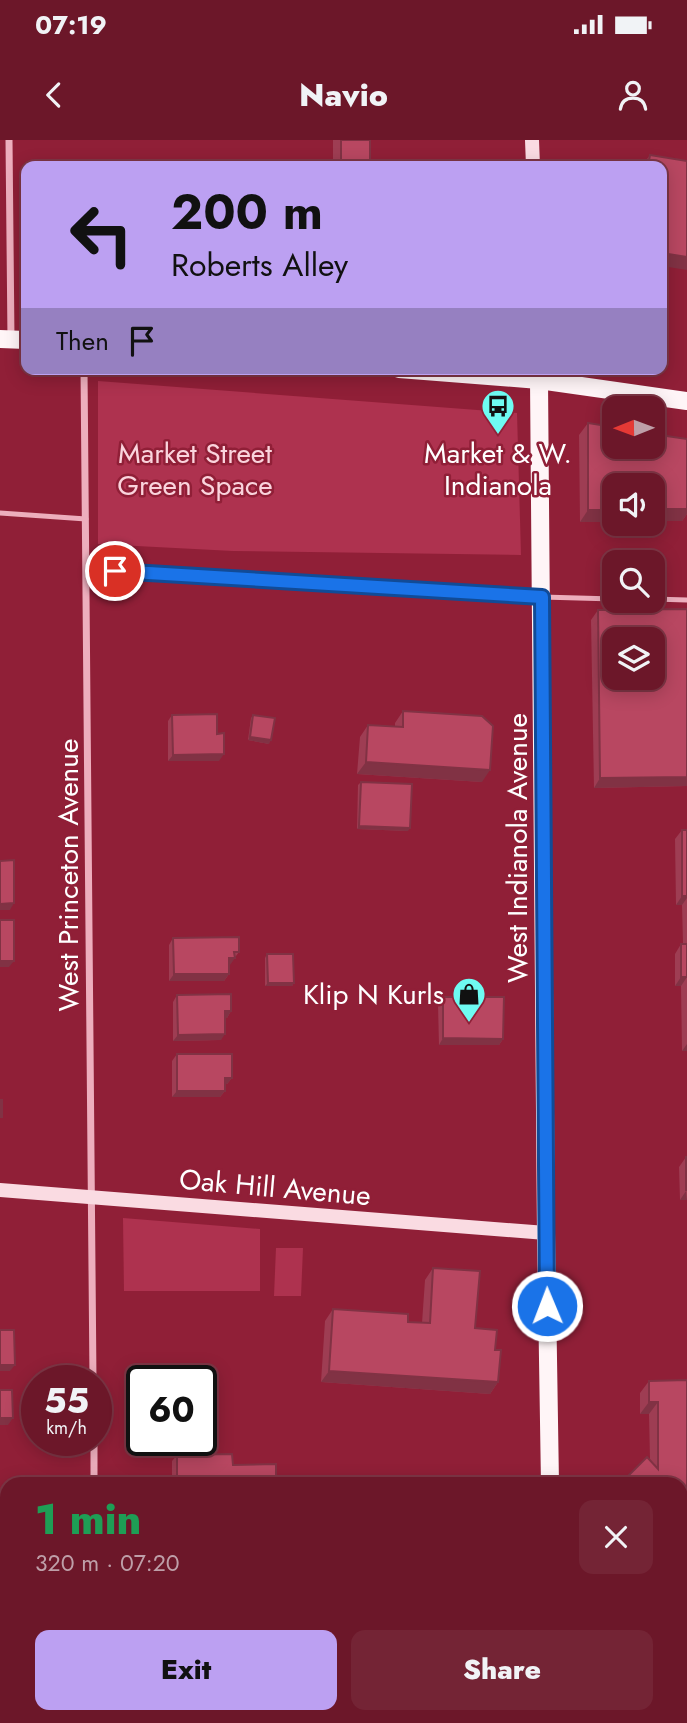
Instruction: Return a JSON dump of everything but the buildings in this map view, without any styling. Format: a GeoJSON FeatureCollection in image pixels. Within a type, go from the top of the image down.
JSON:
{"type":"FeatureCollection","features":[{"type":"Feature","properties":{"kind":"main road"},"geometry":{"type":"LineString","coordinates":[[539,375],[687,401]]}},
{"type":"Feature","properties":{"kind":"main road","name":"West Indianola Avenue"},"geometry":{"type":"LineString","coordinates":[[539,375],[550,1477]]}},
{"type":"Feature","properties":{"kind":"street"},"geometry":{"type":"LineString","coordinates":[[9,140],[12,339]]}},
{"type":"Feature","properties":{"kind":"street"},"geometry":{"type":"LineString","coordinates":[[532,140],[533,161]]}},
{"type":"Feature","properties":{"kind":"street","name":"West Princeton Avenue"},"geometry":{"type":"LineString","coordinates":[[84,375],[93,1365]]}},
{"type":"Feature","properties":{"kind":"street","name":"Oak Hill Avenue"},"geometry":{"type":"LineString","coordinates":[[0,1190],[546,1234]]}},
{"type":"Feature","properties":{"kind":"street"},"geometry":{"type":"LineString","coordinates":[[94,1456],[94,1477]]}},
{"type":"Feature","properties":{"kind":"lane"},"geometry":{"type":"LineString","coordinates":[[0,513],[86,519]]}},
{"type":"Feature","properties":{"kind":"lane"},"geometry":{"type":"LineString","coordinates":[[86,569],[602,599]]}},
{"type":"Feature","properties":{"kind":"lane"},"geometry":{"type":"LineString","coordinates":[[665,599],[687,600]]}},
{"type":"Feature","properties":{"kind":"green space","name":"Market Street Green Space"},"geometry":{"type":"Polygon","coordinates":[[[98,381],[517,413],[521,555],[233,551],[98,544],[98,381]]]}},
{"type":"Feature","properties":{"kind":"green space"},"geometry":{"type":"Polygon","coordinates":[[[123,1218],[260,1229],[260,1291],[124,1291],[123,1218]]]}},
{"type":"Feature","properties":{"kind":"green space"},"geometry":{"type":"Polygon","coordinates":[[[276,1248],[303,1248],[301,1296],[274,1296],[276,1248]]]}},
{"type":"Feature","properties":{"kind":"place","name":"Market & W. Indianola"},"geometry":{"type":"Point","coordinates":[498,436]}},
{"type":"Feature","properties":{"kind":"place","name":"Klip N Kurls"},"geometry":{"type":"Point","coordinates":[469,1024]}},
{"type":"Feature","properties":{"kind":"route"},"geometry":{"type":"LineString","coordinates":[[115,571],[542,597],[547,1306]]}}]}
